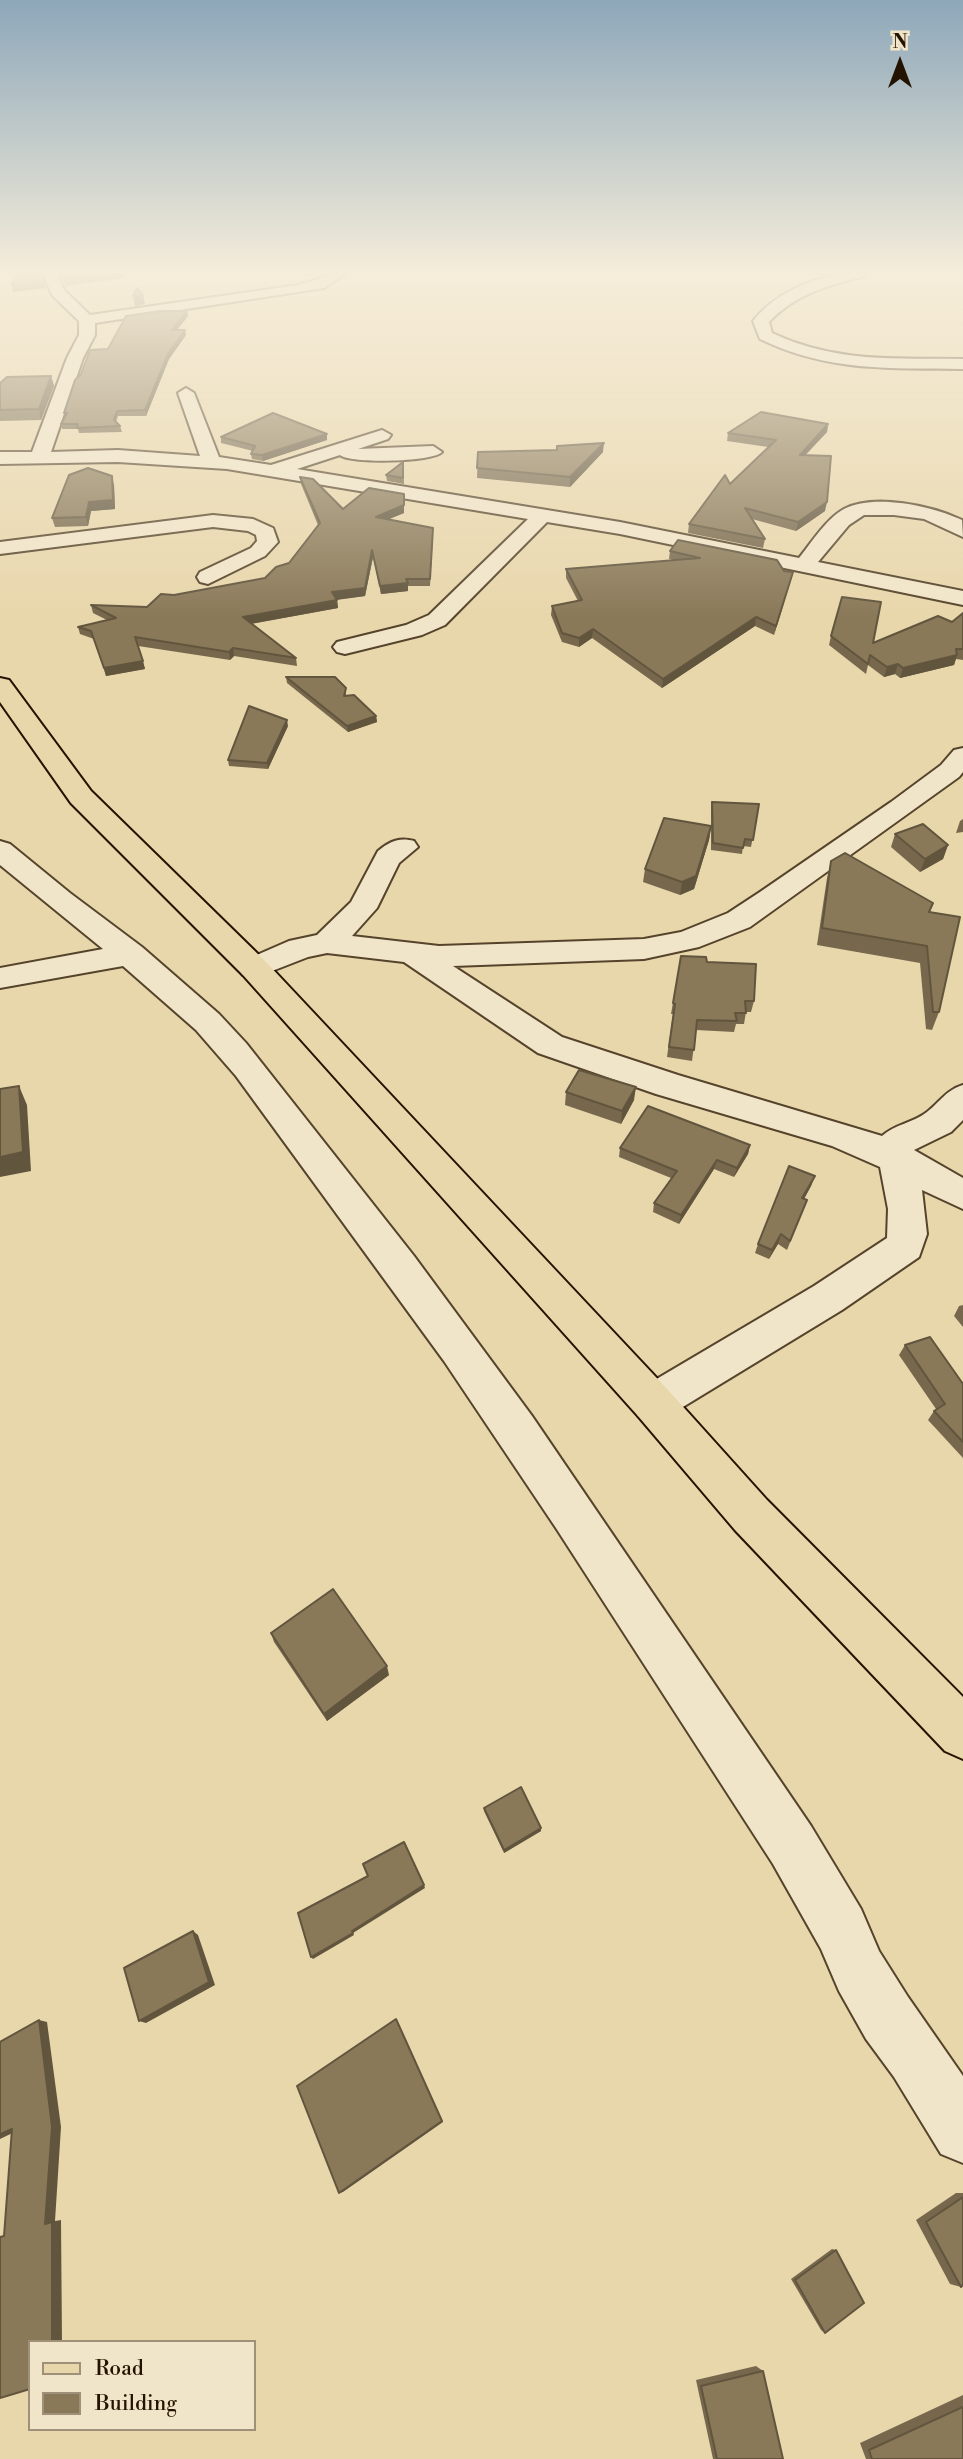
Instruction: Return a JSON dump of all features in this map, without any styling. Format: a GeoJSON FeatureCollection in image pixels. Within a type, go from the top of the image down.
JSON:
{"type":"FeatureCollection","features":[{"type":"Feature","properties":{"kind":"main road"},"geometry":{"type":"LineString","coordinates":[[0,685],[81,797],[254,968],[653,1403],[751,1515],[963,1733]]}},
{"type":"Feature","properties":{"kind":"street"},"geometry":{"type":"LineString","coordinates":[[40,456],[64,388]]}},
{"type":"Feature","properties":{"kind":"street"},"geometry":{"type":"LineString","coordinates":[[186,393],[211,461]]}},
{"type":"Feature","properties":{"kind":"street"},"geometry":{"type":"LineString","coordinates":[[272,470],[382,435]]}},
{"type":"Feature","properties":{"kind":"street"},"geometry":{"type":"LineString","coordinates":[[329,452],[373,455],[433,452]]}},
{"type":"Feature","properties":{"kind":"street"},"geometry":{"type":"LineString","coordinates":[[0,458],[142,457],[211,461],[542,516],[963,594]]}},
{"type":"Feature","properties":{"kind":"street"},"geometry":{"type":"LineString","coordinates":[[804,565],[850,513],[863,510],[921,512],[952,521],[963,531]]}},
{"type":"Feature","properties":{"kind":"street"},"geometry":{"type":"LineString","coordinates":[[345,647],[414,630],[437,621],[542,516]]}},
{"type":"Feature","properties":{"kind":"street"},"geometry":{"type":"LineString","coordinates":[[0,548],[213,521],[253,525],[267,531],[268,542],[258,552],[208,577]]}},
{"type":"Feature","properties":{"kind":"street"},"geometry":{"type":"LineString","coordinates":[[254,968],[300,948],[327,943],[415,955],[644,949],[715,930],[739,920],[864,835],[950,771],[963,756]]}},
{"type":"Feature","properties":{"kind":"street"},"geometry":{"type":"LineString","coordinates":[[327,943],[362,908],[392,850],[404,847]]}},
{"type":"Feature","properties":{"kind":"street"},"geometry":{"type":"LineString","coordinates":[[0,850],[131,954],[195,1009],[235,1051],[469,1360],[792,1845],[841,1929],[859,1971],[887,2018],[915,2056],[963,2132]]}},
{"type":"Feature","properties":{"kind":"street"},"geometry":{"type":"LineString","coordinates":[[0,978],[131,954]]}},
{"type":"Feature","properties":{"kind":"street"},"geometry":{"type":"LineString","coordinates":[[415,955],[550,1045],[668,1085],[843,1136],[896,1159],[963,1195]]}},
{"type":"Feature","properties":{"kind":"street"},"geometry":{"type":"LineString","coordinates":[[653,1403],[828,1298],[905,1246],[909,1235],[895,1145],[905,1137],[938,1123],[963,1098]]}},
{"type":"Feature","properties":{"kind":"building"},"geometry":{"type":"Polygon","coordinates":[[[0,388],[47,388],[39,409],[0,410],[0,388]]]}},
{"type":"Feature","properties":{"kind":"building"},"geometry":{"type":"Polygon","coordinates":[[[72,388],[154,388],[145,410],[117,411],[114,420],[120,426],[77,428],[78,424],[61,424],[67,413],[64,413],[72,388]]]}},
{"type":"Feature","properties":{"kind":"building"},"geometry":{"type":"Polygon","coordinates":[[[761,412],[828,424],[800,455],[831,456],[827,502],[798,522],[745,508],[765,539],[689,524],[725,475],[730,484],[776,440],[728,433],[761,412]]]}},
{"type":"Feature","properties":{"kind":"building"},"geometry":{"type":"Polygon","coordinates":[[[273,413],[327,434],[262,455],[251,454],[255,446],[221,437],[273,413]]]}},
{"type":"Feature","properties":{"kind":"building"},"geometry":{"type":"Polygon","coordinates":[[[604,443],[570,477],[477,468],[478,452],[557,450],[557,446],[604,443]]]}},
{"type":"Feature","properties":{"kind":"building"},"geometry":{"type":"Polygon","coordinates":[[[403,462],[403,478],[386,475],[403,462]]]}},
{"type":"Feature","properties":{"kind":"building"},"geometry":{"type":"Polygon","coordinates":[[[88,468],[112,476],[113,500],[89,502],[86,517],[52,518],[69,475],[88,468]]]}},
{"type":"Feature","properties":{"kind":"building"},"geometry":{"type":"Polygon","coordinates":[[[300,477],[313,479],[343,509],[369,488],[404,494],[404,505],[376,517],[433,528],[430,579],[406,579],[408,583],[380,586],[372,550],[365,588],[332,592],[337,600],[243,617],[296,658],[233,648],[229,652],[135,637],[143,661],[104,668],[91,631],[78,627],[116,618],[91,605],[147,607],[161,594],[174,595],[265,578],[276,567],[289,563],[320,523],[300,477]]]}},
{"type":"Feature","properties":{"kind":"building"},"geometry":{"type":"Polygon","coordinates":[[[678,540],[777,560],[784,571],[793,572],[776,626],[756,617],[663,679],[593,629],[579,638],[562,633],[552,606],[582,600],[566,569],[700,558],[670,551],[678,540]]]}},
{"type":"Feature","properties":{"kind":"building"},"geometry":{"type":"Polygon","coordinates":[[[842,597],[881,602],[873,643],[938,616],[952,622],[963,613],[963,649],[956,649],[957,655],[903,668],[898,664],[887,667],[870,655],[868,664],[831,636],[842,597]]]}},
{"type":"Feature","properties":{"kind":"building"},"geometry":{"type":"Polygon","coordinates":[[[286,677],[335,677],[346,688],[344,696],[354,695],[376,716],[347,726],[286,677]]]}},
{"type":"Feature","properties":{"kind":"building"},"geometry":{"type":"Polygon","coordinates":[[[249,706],[287,720],[267,763],[228,760],[249,706]]]}},
{"type":"Feature","properties":{"kind":"building"},"geometry":{"type":"Polygon","coordinates":[[[712,802],[759,804],[753,840],[745,839],[743,848],[713,843],[712,802]]]}},
{"type":"Feature","properties":{"kind":"building"},"geometry":{"type":"Polygon","coordinates":[[[664,818],[711,826],[696,876],[682,882],[645,869],[664,818]]]}},
{"type":"Feature","properties":{"kind":"building"},"geometry":{"type":"Polygon","coordinates":[[[923,824],[948,845],[925,859],[895,834],[923,824]]]}},
{"type":"Feature","properties":{"kind":"building"},"geometry":{"type":"Polygon","coordinates":[[[845,853],[933,903],[929,912],[960,917],[939,1012],[933,1012],[927,946],[822,928],[831,861],[845,853]]]}},
{"type":"Feature","properties":{"kind":"building"},"geometry":{"type":"Polygon","coordinates":[[[681,956],[706,957],[707,962],[756,964],[754,1001],[745,1001],[746,1013],[735,1013],[737,1021],[697,1020],[694,1050],[669,1047],[681,956]]]}},
{"type":"Feature","properties":{"kind":"building"},"geometry":{"type":"Polygon","coordinates":[[[579,1070],[636,1087],[622,1111],[566,1092],[579,1070]]]}},
{"type":"Feature","properties":{"kind":"building"},"geometry":{"type":"Polygon","coordinates":[[[19,1086],[23,1152],[0,1157],[0,1089],[19,1086]]]}},
{"type":"Feature","properties":{"kind":"building"},"geometry":{"type":"Polygon","coordinates":[[[648,1106],[750,1145],[737,1168],[717,1160],[681,1215],[654,1203],[677,1171],[620,1148],[648,1106]]]}},
{"type":"Feature","properties":{"kind":"building"},"geometry":{"type":"Polygon","coordinates":[[[789,1166],[815,1176],[802,1198],[807,1200],[790,1241],[781,1234],[772,1250],[758,1244],[789,1166]]]}},
{"type":"Feature","properties":{"kind":"building"},"geometry":{"type":"Polygon","coordinates":[[[930,1337],[963,1384],[963,1442],[934,1411],[945,1404],[905,1345],[930,1337]]]}},
{"type":"Feature","properties":{"kind":"building"},"geometry":{"type":"Polygon","coordinates":[[[333,1589],[387,1666],[324,1714],[271,1633],[333,1589]]]}},
{"type":"Feature","properties":{"kind":"building"},"geometry":{"type":"Polygon","coordinates":[[[521,1787],[541,1828],[504,1850],[484,1808],[521,1787]]]}},
{"type":"Feature","properties":{"kind":"building"},"geometry":{"type":"Polygon","coordinates":[[[404,1842],[424,1885],[352,1931],[353,1933],[311,1957],[298,1913],[368,1876],[363,1864],[404,1842]]]}},
{"type":"Feature","properties":{"kind":"building"},"geometry":{"type":"Polygon","coordinates":[[[193,1931],[209,1982],[139,2021],[124,1968],[193,1931]]]}},
{"type":"Feature","properties":{"kind":"building"},"geometry":{"type":"Polygon","coordinates":[[[396,2019],[442,2121],[339,2193],[297,2086],[396,2019]]]}},
{"type":"Feature","properties":{"kind":"building"},"geometry":{"type":"Polygon","coordinates":[[[39,2020],[52,2127],[45,2224],[52,2222],[52,2340],[28,2340],[28,2390],[0,2398],[0,2237],[4,2236],[12,2129],[0,2134],[0,2042],[39,2020]]]}},
{"type":"Feature","properties":{"kind":"building"},"geometry":{"type":"Polygon","coordinates":[[[963,2197],[963,2285],[961,2287],[926,2222],[963,2197]]]}},
{"type":"Feature","properties":{"kind":"building"},"geometry":{"type":"Polygon","coordinates":[[[836,2250],[864,2303],[825,2333],[795,2280],[836,2250]]]}},
{"type":"Feature","properties":{"kind":"building"},"geometry":{"type":"Polygon","coordinates":[[[763,2371],[783,2459],[717,2459],[701,2386],[763,2371]]]}},
{"type":"Feature","properties":{"kind":"building"},"geometry":{"type":"Polygon","coordinates":[[[963,2407],[963,2459],[872,2459],[869,2450],[963,2407]]]}}]}
